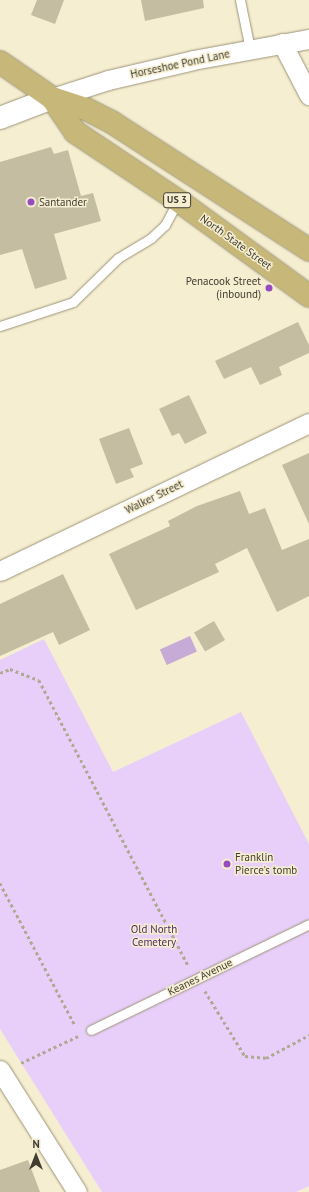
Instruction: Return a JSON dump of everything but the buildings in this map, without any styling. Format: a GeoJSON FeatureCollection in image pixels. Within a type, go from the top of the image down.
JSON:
{"type":"FeatureCollection","features":[{"type":"Feature","properties":{"kind":"main road","name":"North State Street"},"geometry":{"type":"LineString","coordinates":[[0,62],[52,98],[86,109],[113,123],[309,250]]}},
{"type":"Feature","properties":{"kind":"main road","name":"North State Street"},"geometry":{"type":"LineString","coordinates":[[52,98],[76,132],[178,201],[309,296]]}},
{"type":"Feature","properties":{"kind":"street","name":"Horseshoe Pond Lane"},"geometry":{"type":"LineString","coordinates":[[52,98],[108,80],[250,49],[309,39]]}},
{"type":"Feature","properties":{"kind":"street"},"geometry":{"type":"LineString","coordinates":[[282,43],[309,95]]}},
{"type":"Feature","properties":{"kind":"street"},"geometry":{"type":"LineString","coordinates":[[0,118],[52,98]]}},
{"type":"Feature","properties":{"kind":"street","name":"Walker Street"},"geometry":{"type":"LineString","coordinates":[[0,571],[309,423]]}},
{"type":"Feature","properties":{"kind":"street"},"geometry":{"type":"LineString","coordinates":[[1,1071],[77,1192]]}},
{"type":"Feature","properties":{"kind":"lane"},"geometry":{"type":"LineString","coordinates":[[240,0],[250,49]]}},
{"type":"Feature","properties":{"kind":"lane"},"geometry":{"type":"LineString","coordinates":[[0,326],[73,302],[118,258],[156,234],[165,225],[178,201]]}},
{"type":"Feature","properties":{"kind":"lane","name":"Keanes Avenue"},"geometry":{"type":"LineString","coordinates":[[91,1030],[309,924]]}},
{"type":"Feature","properties":{"kind":"path"},"geometry":{"type":"LineString","coordinates":[[0,673],[10,669],[39,680],[196,978],[245,1056],[266,1058],[309,1035]]}},
{"type":"Feature","properties":{"kind":"path"},"geometry":{"type":"LineString","coordinates":[[0,883],[76,1025],[91,1030]]}},
{"type":"Feature","properties":{"kind":"path"},"geometry":{"type":"LineString","coordinates":[[1,1071],[91,1030]]}},
{"type":"Feature","properties":{"kind":"green space","name":"Old North Cemetery"},"geometry":{"type":"Polygon","coordinates":[[[44,639],[113,772],[241,712],[309,844],[309,1186],[296,1192],[102,1192],[0,1029],[0,660],[44,639]]]}},
{"type":"Feature","properties":{"kind":"shaded area"},"geometry":{"type":"Polygon","coordinates":[[[190,636],[197,652],[167,665],[160,649],[190,636]]]}},
{"type":"Feature","properties":{"kind":"place","name":"Santander"},"geometry":{"type":"Point","coordinates":[31,202]}},
{"type":"Feature","properties":{"kind":"place","name":"Penacook Street (inbound)"},"geometry":{"type":"Point","coordinates":[269,288]}},
{"type":"Feature","properties":{"kind":"place","name":"Franklin Pierce's tomb"},"geometry":{"type":"Point","coordinates":[227,864]}}]}
